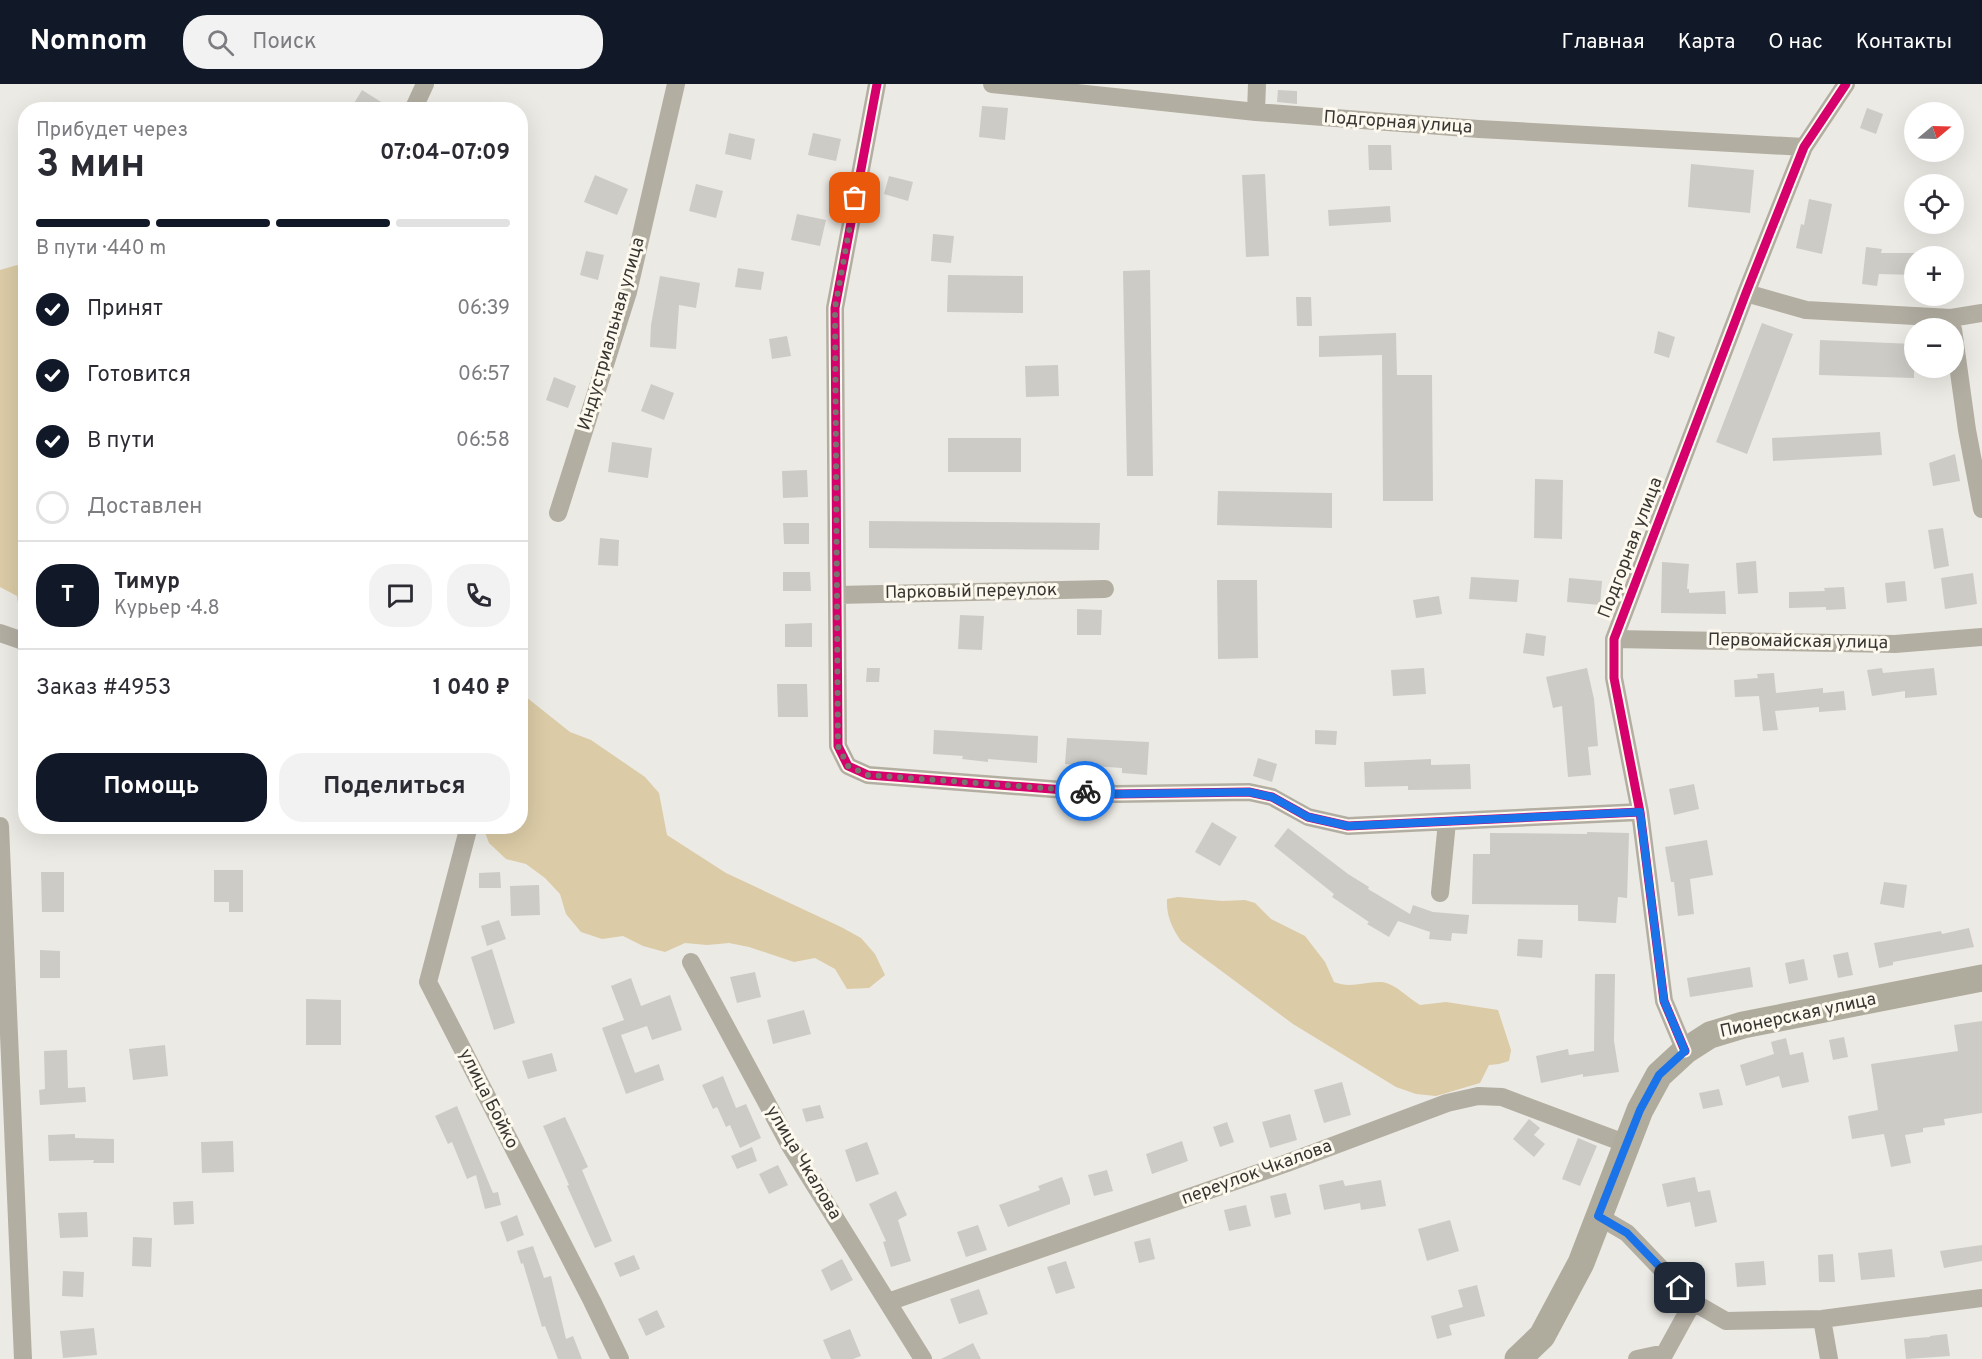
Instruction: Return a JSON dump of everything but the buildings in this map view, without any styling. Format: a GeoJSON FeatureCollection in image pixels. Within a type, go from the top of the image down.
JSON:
{"type":"FeatureCollection","features":[{"type":"Feature","properties":{"kind":"main road","name":"Пионерская улица"},"geometry":{"type":"LineString","coordinates":[[1518,1359],[1542,1336],[1581,1263],[1640,1110],[1659,1075],[1685,1051],[1710,1035],[1743,1025],[1982,978]]}},
{"type":"Feature","properties":{"kind":"street"},"geometry":{"type":"LineString","coordinates":[[417,102],[425,84]]}},
{"type":"Feature","properties":{"kind":"street","name":"Индустриальная улица"},"geometry":{"type":"LineString","coordinates":[[558,513],[628,292],[676,84]]}},
{"type":"Feature","properties":{"kind":"street"},"geometry":{"type":"LineString","coordinates":[[877,84],[835,308],[838,746],[848,766],[868,775],[1116,794],[1249,792],[1272,797],[1308,817],[1348,826],[1640,812]]}},
{"type":"Feature","properties":{"kind":"street","name":"Подгорная улица"},"geometry":{"type":"LineString","coordinates":[[992,84],[1256,112],[1490,130],[1804,147]]}},
{"type":"Feature","properties":{"kind":"street"},"geometry":{"type":"LineString","coordinates":[[1256,112],[1257,84]]}},
{"type":"Feature","properties":{"kind":"street","name":"Подгорная улица"},"geometry":{"type":"LineString","coordinates":[[1685,1051],[1664,1001],[1640,812],[1614,678],[1614,639],[1804,147],[1846,84]]}},
{"type":"Feature","properties":{"kind":"street"},"geometry":{"type":"LineString","coordinates":[[1746,293],[1806,310],[1904,320]]}},
{"type":"Feature","properties":{"kind":"street"},"geometry":{"type":"LineString","coordinates":[[1964,320],[1982,313]]}},
{"type":"Feature","properties":{"kind":"street"},"geometry":{"type":"LineString","coordinates":[[1960,378],[1982,509]]}},
{"type":"Feature","properties":{"kind":"street","name":"Парковый переулок"},"geometry":{"type":"LineString","coordinates":[[837,595],[1105,589]]}},
{"type":"Feature","properties":{"kind":"street"},"geometry":{"type":"LineString","coordinates":[[0,633],[18,639]]}},
{"type":"Feature","properties":{"kind":"street","name":"Первомайская улица"},"geometry":{"type":"LineString","coordinates":[[1614,639],[1895,644],[1982,637]]}},
{"type":"Feature","properties":{"kind":"street"},"geometry":{"type":"LineString","coordinates":[[1440,893],[1448,822]]}},
{"type":"Feature","properties":{"kind":"street"},"geometry":{"type":"LineString","coordinates":[[0,826],[22,1359]]}},
{"type":"Feature","properties":{"kind":"street","name":"улица Бойко"},"geometry":{"type":"LineString","coordinates":[[467,834],[428,982],[620,1359]]}},
{"type":"Feature","properties":{"kind":"street","name":"улица Чкалова"},"geometry":{"type":"LineString","coordinates":[[691,962],[789,1144],[923,1359]]}},
{"type":"Feature","properties":{"kind":"street","name":"переулок Чкалова"},"geometry":{"type":"LineString","coordinates":[[888,1302],[1287,1163],[1447,1103],[1478,1096],[1502,1097],[1627,1144]]}},
{"type":"Feature","properties":{"kind":"street"},"geometry":{"type":"LineString","coordinates":[[1598,1216],[1627,1233],[1694,1302],[1726,1321],[1822,1318],[1982,1298]]}},
{"type":"Feature","properties":{"kind":"street"},"geometry":{"type":"LineString","coordinates":[[1637,1359],[1665,1353],[1694,1302]]}},
{"type":"Feature","properties":{"kind":"street"},"geometry":{"type":"LineString","coordinates":[[1822,1318],[1829,1359]]}},
{"type":"Feature","properties":{"kind":"shaded area"},"geometry":{"type":"Polygon","coordinates":[[[18,266],[18,604],[17,596],[0,587],[0,270],[18,266]]]}},
{"type":"Feature","properties":{"kind":"shaded area"},"geometry":{"type":"Polygon","coordinates":[[[528,699],[570,732],[591,740],[645,777],[659,793],[667,835],[726,873],[861,938],[875,954],[885,975],[869,988],[847,989],[835,969],[815,958],[794,962],[729,943],[707,945],[685,943],[665,952],[643,946],[623,936],[602,939],[581,932],[566,914],[560,894],[545,878],[526,864],[506,859],[489,843],[486,834],[528,834],[528,699]]]}},
{"type":"Feature","properties":{"kind":"shaded area"},"geometry":{"type":"Polygon","coordinates":[[[1178,897],[1222,901],[1245,900],[1255,903],[1271,919],[1305,936],[1325,962],[1334,982],[1346,985],[1387,983],[1420,1005],[1446,1002],[1498,1010],[1511,1050],[1509,1061],[1489,1065],[1480,1083],[1436,1096],[1416,1094],[1396,1087],[1293,1024],[1181,941],[1170,921],[1167,905],[1167,899],[1178,897]]]}},
{"type":"Feature","properties":{"kind":"cycle path"},"geometry":{"type":"LineString","coordinates":[[877,84],[835,308],[838,746],[848,766],[868,775],[1116,794],[1249,792],[1272,797],[1308,817],[1348,826],[1640,812]]}},
{"type":"Feature","properties":{"kind":"cycle path"},"geometry":{"type":"LineString","coordinates":[[1685,1051],[1664,1001],[1640,812],[1614,678],[1614,639],[1804,147],[1846,84]]}},
{"type":"Feature","properties":{"kind":"way so far"},"geometry":{"type":"LineString","coordinates":[[855,198],[835,308],[838,746],[848,766],[868,775],[1085,791]]}},
{"type":"Feature","properties":{"kind":"route"},"geometry":{"type":"LineString","coordinates":[[1085,791],[1116,794],[1249,792],[1272,797],[1308,817],[1348,826],[1640,812],[1664,1001],[1685,1051],[1659,1075],[1640,1110],[1598,1216],[1627,1233],[1680,1288]]}}]}
